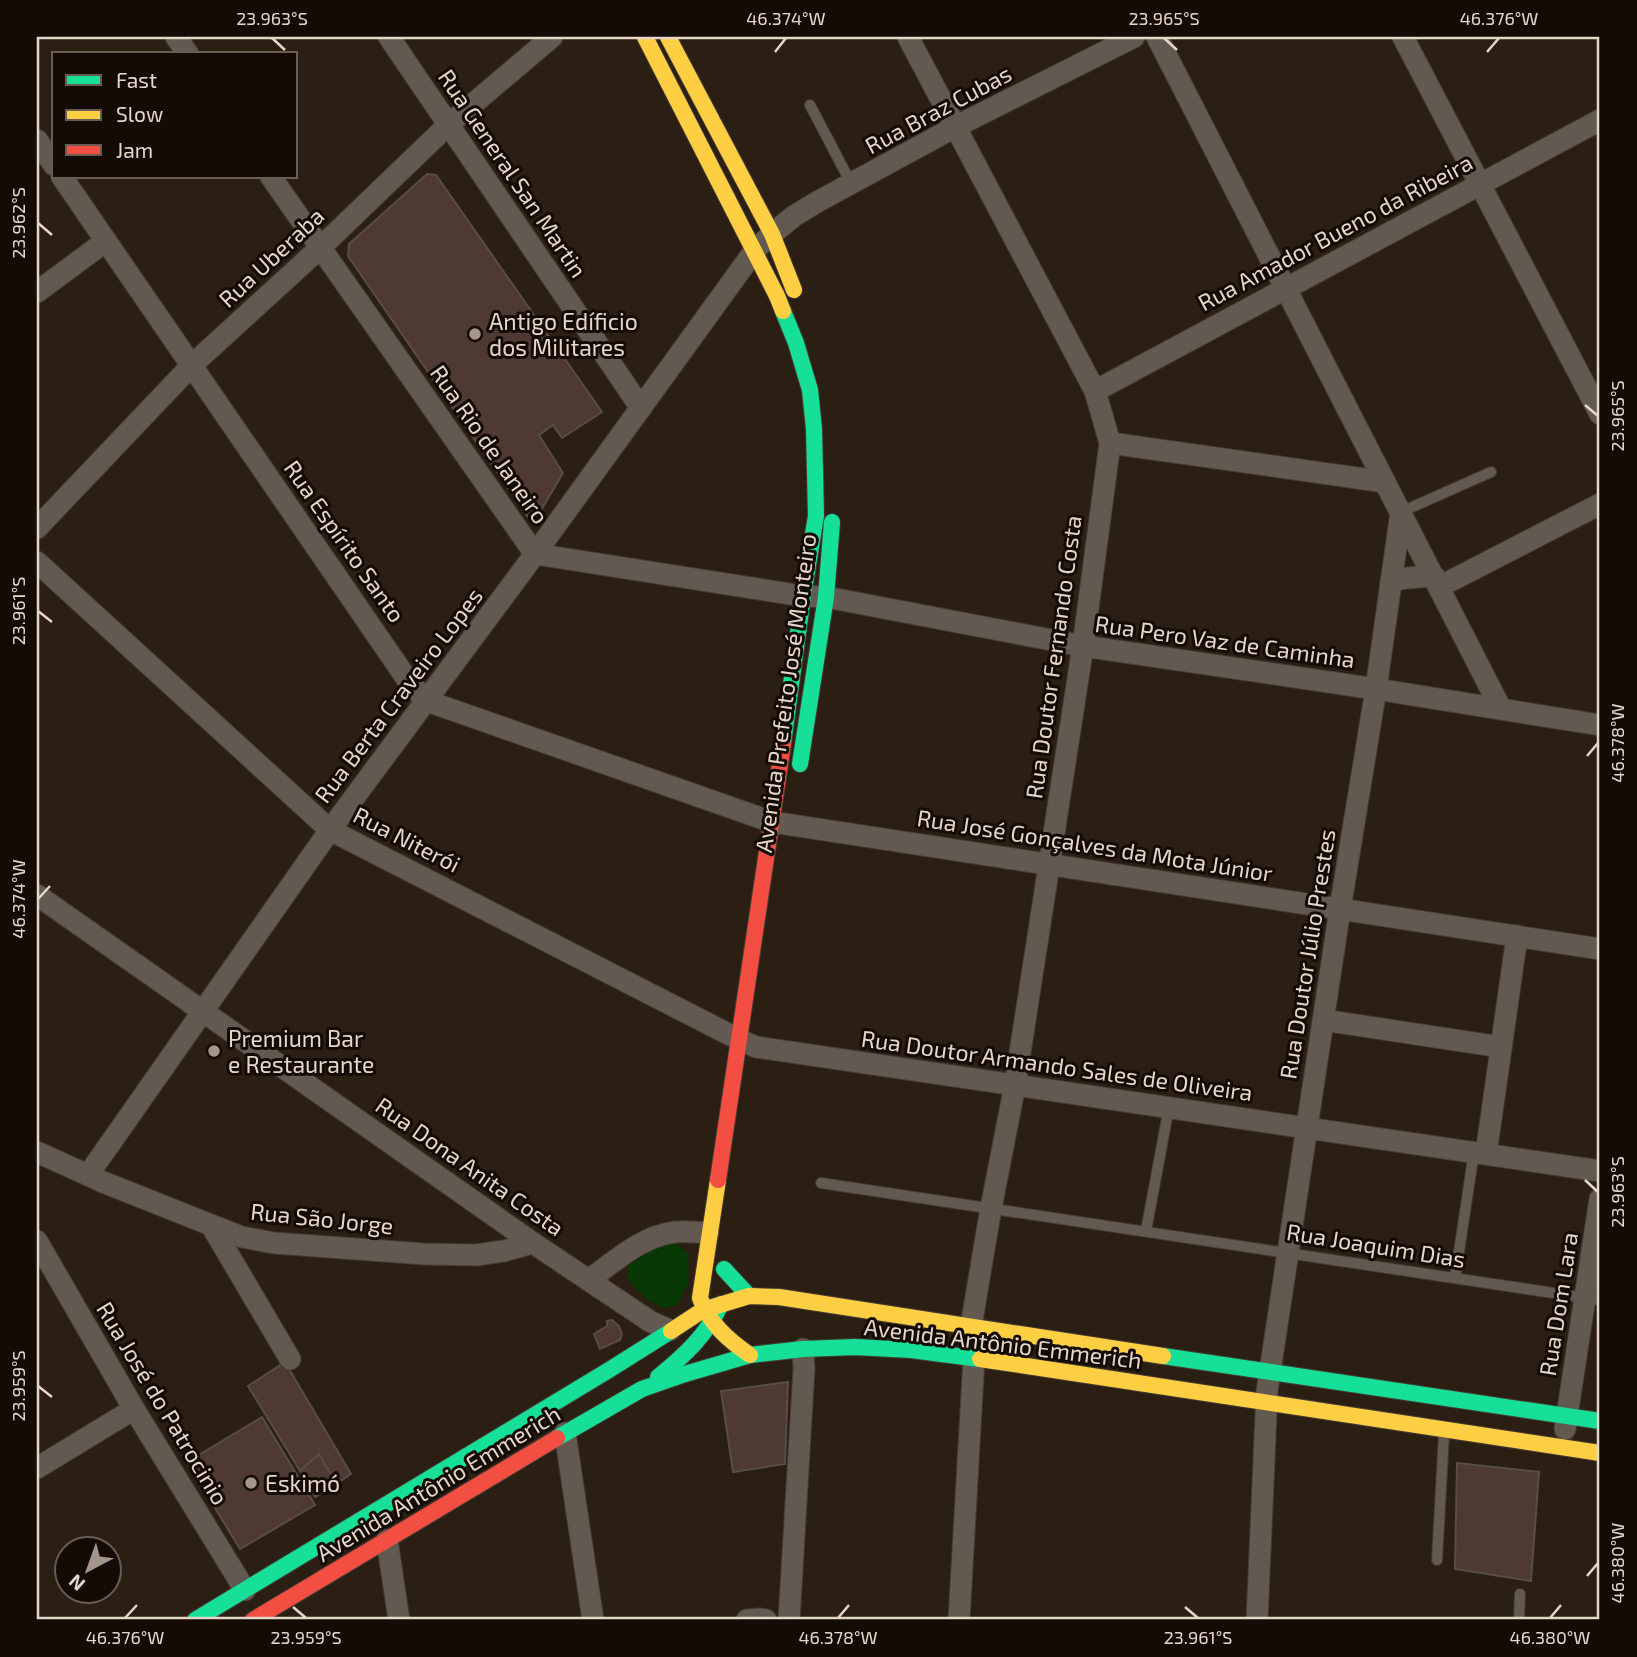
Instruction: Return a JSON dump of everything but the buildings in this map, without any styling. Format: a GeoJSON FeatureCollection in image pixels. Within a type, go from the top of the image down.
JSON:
{"type":"FeatureCollection","features":[{"type":"Feature","properties":{"kind":"main road","name":"Avenida Prefeito José Monteiro"},"geometry":{"type":"LineString","coordinates":[[645,37],[777,296],[796,343],[810,390],[814,429],[816,516],[803,596],[785,824],[751,1045],[708,1233],[700,1298],[708,1316]]}},
{"type":"Feature","properties":{"kind":"main road"},"geometry":{"type":"LineString","coordinates":[[668,37],[772,234],[800,305]]}},
{"type":"Feature","properties":{"kind":"main road","name":"Avenida Prefeito José Monteiro"},"geometry":{"type":"LineString","coordinates":[[796,785],[827,597],[834,508]]}},
{"type":"Feature","properties":{"kind":"main road"},"geometry":{"type":"LineString","coordinates":[[642,1389],[690,1350],[708,1316],[721,1304],[725,1263],[749,1296]]}},
{"type":"Feature","properties":{"kind":"main road","name":"Avenida Antônio Emmerich"},"geometry":{"type":"LineString","coordinates":[[721,1304],[749,1296],[779,1297],[1600,1421]]}},
{"type":"Feature","properties":{"kind":"main road"},"geometry":{"type":"LineString","coordinates":[[708,1316],[738,1348],[750,1355]]}},
{"type":"Feature","properties":{"kind":"main road","name":"Avenida Antônio Emmerich"},"geometry":{"type":"LineString","coordinates":[[195,1620],[670,1331],[708,1316]]}},
{"type":"Feature","properties":{"kind":"main road"},"geometry":{"type":"LineString","coordinates":[[670,1331],[684,1339],[690,1350]]}},
{"type":"Feature","properties":{"kind":"main road","name":"Avenida Antônio Emmerich"},"geometry":{"type":"LineString","coordinates":[[253,1620],[642,1389],[750,1355],[803,1349],[879,1347],[974,1358],[1600,1453]]}},
{"type":"Feature","properties":{"kind":"street"},"geometry":{"type":"LineString","coordinates":[[176,37],[187,52]]}},
{"type":"Feature","properties":{"kind":"street","name":"Rua General San Martin"},"geometry":{"type":"LineString","coordinates":[[389,37],[640,408]]}},
{"type":"Feature","properties":{"kind":"street","name":"Rua Uberaba"},"geometry":{"type":"LineString","coordinates":[[37,528],[192,365],[320,248],[448,125],[552,37]]}},
{"type":"Feature","properties":{"kind":"street","name":"Rua Doutor Fernando Costa"},"geometry":{"type":"LineString","coordinates":[[908,37],[1095,391],[1110,443],[1083,646],[1015,1085],[971,1326]]}},
{"type":"Feature","properties":{"kind":"street","name":"Rua Braz Cubas"},"geometry":{"type":"LineString","coordinates":[[755,250],[794,216],[955,127],[1133,37]]}},
{"type":"Feature","properties":{"kind":"street"},"geometry":{"type":"LineString","coordinates":[[1157,37],[1501,709]]}},
{"type":"Feature","properties":{"kind":"street"},"geometry":{"type":"LineString","coordinates":[[1403,37],[1600,414]]}},
{"type":"Feature","properties":{"kind":"street","name":"Rua Amador Bueno da Ribeira"},"geometry":{"type":"LineString","coordinates":[[1095,391],[1600,120]]}},
{"type":"Feature","properties":{"kind":"street"},"geometry":{"type":"LineString","coordinates":[[37,140],[52,162]]}},
{"type":"Feature","properties":{"kind":"street","name":"Rua Espírito Santo"},"geometry":{"type":"LineString","coordinates":[[63,178],[410,682],[427,701]]}},
{"type":"Feature","properties":{"kind":"street","name":"Rua Rio de Janeiro"},"geometry":{"type":"LineString","coordinates":[[272,178],[536,554],[803,596]]}},
{"type":"Feature","properties":{"kind":"street"},"geometry":{"type":"LineString","coordinates":[[37,292],[106,241]]}},
{"type":"Feature","properties":{"kind":"street","name":"Rua Berta Craveiro Lopes"},"geometry":{"type":"LineString","coordinates":[[89,1175],[330,830],[536,554],[755,250]]}},
{"type":"Feature","properties":{"kind":"street"},"geometry":{"type":"LineString","coordinates":[[1110,443],[1385,482]]}},
{"type":"Feature","properties":{"kind":"street"},"geometry":{"type":"LineString","coordinates":[[1391,581],[1407,578],[1436,582],[1600,504]]}},
{"type":"Feature","properties":{"kind":"street","name":"Rua Doutor Júlio Prestes"},"geometry":{"type":"LineString","coordinates":[[1257,1620],[1266,1403],[1270,1371],[1340,909],[1377,689],[1401,512]]}},
{"type":"Feature","properties":{"kind":"street","name":"Rua Niterói"},"geometry":{"type":"LineString","coordinates":[[37,562],[330,830],[751,1045]]}},
{"type":"Feature","properties":{"kind":"street","name":"Rua Pero Vaz de Caminha"},"geometry":{"type":"LineString","coordinates":[[803,596],[827,597],[1083,646],[1600,725]]}},
{"type":"Feature","properties":{"kind":"street"},"geometry":{"type":"LineString","coordinates":[[427,701],[785,824]]}},
{"type":"Feature","properties":{"kind":"street","name":"Rua José Gonçalves da Mota Júnior"},"geometry":{"type":"LineString","coordinates":[[785,824],[1600,949]]}},
{"type":"Feature","properties":{"kind":"street","name":"Rua Dona Anita Costa"},"geometry":{"type":"LineString","coordinates":[[37,895],[533,1243],[651,1322],[670,1331]]}},
{"type":"Feature","properties":{"kind":"street"},"geometry":{"type":"LineString","coordinates":[[1480,1153],[1501,1047],[1517,936]]}},
{"type":"Feature","properties":{"kind":"street"},"geometry":{"type":"LineString","coordinates":[[1324,1020],[1501,1047]]}},
{"type":"Feature","properties":{"kind":"street","name":"Rua Doutor Armando Sales de Oliveira"},"geometry":{"type":"LineString","coordinates":[[751,1045],[1600,1171]]}},
{"type":"Feature","properties":{"kind":"street","name":"Rua São Jorge"},"geometry":{"type":"LineString","coordinates":[[37,1152],[211,1226],[242,1237],[274,1243],[476,1255],[533,1243]]}},
{"type":"Feature","properties":{"kind":"street","name":"Rua Dom Lara"},"geometry":{"type":"LineString","coordinates":[[1563,1446],[1593,1299],[1600,1199]]}},
{"type":"Feature","properties":{"kind":"street"},"geometry":{"type":"LineString","coordinates":[[211,1226],[290,1359]]}},
{"type":"Feature","properties":{"kind":"street"},"geometry":{"type":"LineString","coordinates":[[589,1280],[650,1239],[672,1232],[708,1233]]}},
{"type":"Feature","properties":{"kind":"street","name":"Rua José do Patrocinio"},"geometry":{"type":"LineString","coordinates":[[38,1244],[134,1409],[245,1590]]}},
{"type":"Feature","properties":{"kind":"street"},"geometry":{"type":"LineString","coordinates":[[789,1620],[803,1349]]}},
{"type":"Feature","properties":{"kind":"street"},"geometry":{"type":"LineString","coordinates":[[959,1620],[974,1358]]}},
{"type":"Feature","properties":{"kind":"street"},"geometry":{"type":"LineString","coordinates":[[37,1468],[134,1409]]}},
{"type":"Feature","properties":{"kind":"street"},"geometry":{"type":"LineString","coordinates":[[565,1433],[593,1620]]}},
{"type":"Feature","properties":{"kind":"street"},"geometry":{"type":"LineString","coordinates":[[387,1540],[399,1620]]}},
{"type":"Feature","properties":{"kind":"street"},"geometry":{"type":"LineString","coordinates":[[747,1620],[766,1620]]}},
{"type":"Feature","properties":{"kind":"lane"},"geometry":{"type":"LineString","coordinates":[[810,104],[852,185]]}},
{"type":"Feature","properties":{"kind":"lane"},"geometry":{"type":"LineString","coordinates":[[1401,512],[1492,472]]}},
{"type":"Feature","properties":{"kind":"lane"},"geometry":{"type":"LineString","coordinates":[[1146,1231],[1169,1107]]}},
{"type":"Feature","properties":{"kind":"lane"},"geometry":{"type":"LineString","coordinates":[[1455,1278],[1480,1153]]}},
{"type":"Feature","properties":{"kind":"lane","name":"Rua Joaquim Dias"},"geometry":{"type":"LineString","coordinates":[[821,1182],[1593,1299]]}},
{"type":"Feature","properties":{"kind":"lane"},"geometry":{"type":"LineString","coordinates":[[1437,1560],[1444,1428]]}},
{"type":"Feature","properties":{"kind":"lane"},"geometry":{"type":"LineString","coordinates":[[1519,1620],[1520,1594]]}},
{"type":"Feature","properties":{"kind":"green space"},"geometry":{"type":"Polygon","coordinates":[[[674,1242],[689,1254],[688,1283],[677,1305],[664,1309],[644,1297],[627,1278],[628,1266],[650,1251],[674,1242]]]}},
{"type":"Feature","properties":{"kind":"traffic: fast"},"geometry":{"type":"LineString","coordinates":[[783,311],[810,390],[814,429],[816,516],[783,744]]}},
{"type":"Feature","properties":{"kind":"traffic: fast"},"geometry":{"type":"LineString","coordinates":[[800,764],[826,597],[832,522]]}},
{"type":"Feature","properties":{"kind":"traffic: fast"},"geometry":{"type":"LineString","coordinates":[[724,1269],[749,1296]]}},
{"type":"Feature","properties":{"kind":"traffic: fast"},"geometry":{"type":"LineString","coordinates":[[658,1377],[694,1344],[709,1326],[721,1304]]}},
{"type":"Feature","properties":{"kind":"traffic: fast"},"geometry":{"type":"LineString","coordinates":[[195,1620],[671,1331]]}},
{"type":"Feature","properties":{"kind":"traffic: fast"},"geometry":{"type":"LineString","coordinates":[[557,1438],[642,1389],[750,1355],[855,1347],[911,1350],[980,1359]]}},
{"type":"Feature","properties":{"kind":"traffic: fast"},"geometry":{"type":"LineString","coordinates":[[1163,1356],[1600,1421]]}},
{"type":"Feature","properties":{"kind":"traffic: slow"},"geometry":{"type":"LineString","coordinates":[[645,37],[783,311]]}},
{"type":"Feature","properties":{"kind":"traffic: slow"},"geometry":{"type":"LineString","coordinates":[[668,37],[772,234],[794,290]]}},
{"type":"Feature","properties":{"kind":"traffic: slow"},"geometry":{"type":"LineString","coordinates":[[718,1180],[700,1298],[720,1330],[750,1355]]}},
{"type":"Feature","properties":{"kind":"traffic: slow"},"geometry":{"type":"LineString","coordinates":[[671,1331],[703,1310],[749,1296],[779,1297],[1163,1356]]}},
{"type":"Feature","properties":{"kind":"traffic: slow"},"geometry":{"type":"LineString","coordinates":[[980,1359],[1600,1453]]}},
{"type":"Feature","properties":{"kind":"traffic: jam"},"geometry":{"type":"LineString","coordinates":[[718,1180],[783,744]]}},
{"type":"Feature","properties":{"kind":"traffic: jam"},"geometry":{"type":"LineString","coordinates":[[253,1620],[557,1438]]}},
{"type":"Feature","properties":{"kind":"place","name":"Antigo Edíficio dos Militares"},"geometry":{"type":"Point","coordinates":[475,334]}},
{"type":"Feature","properties":{"kind":"place","name":"Premium Bar e Restaurante"},"geometry":{"type":"Point","coordinates":[214,1051]}},
{"type":"Feature","properties":{"kind":"place","name":"Eskimó"},"geometry":{"type":"Point","coordinates":[251,1483]}}]}
